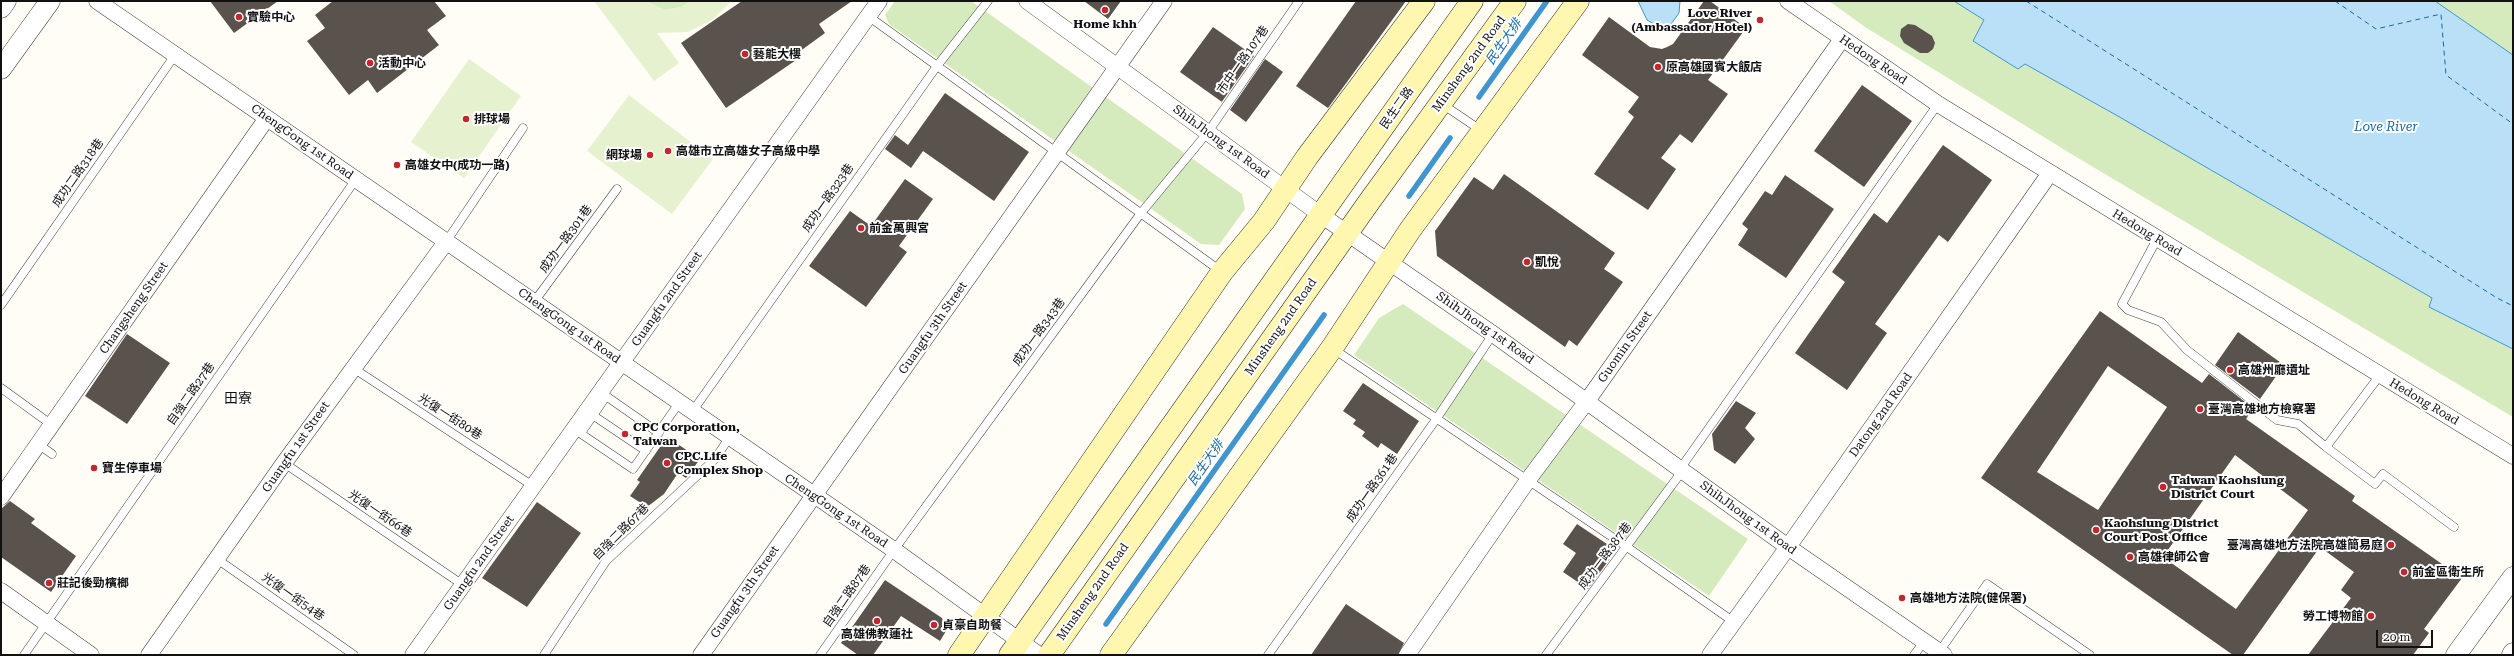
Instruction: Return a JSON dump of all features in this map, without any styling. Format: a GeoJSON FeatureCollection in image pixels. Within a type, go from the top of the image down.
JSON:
{"type":"FeatureCollection","features":[{"type":"Feature","properties":{"kind":"main road"},"geometry":{"type":"LineString","coordinates":[[959,655],[1222,272],[1264,221],[1285,188],[1424,1]]}},
{"type":"Feature","properties":{"kind":"main road","name":"民生二路"},"geometry":{"type":"LineString","coordinates":[[1321,215],[1472,1]]}},
{"type":"Feature","properties":{"kind":"main road","name":"Minsheng 2nd Road"},"geometry":{"type":"LineString","coordinates":[[1049,655],[1348,233],[1515,1]]}},
{"type":"Feature","properties":{"kind":"main road"},"geometry":{"type":"LineString","coordinates":[[1111,655],[1332,348],[1389,262],[1482,131],[1578,1]]}},
{"type":"Feature","properties":{"kind":"main road"},"geometry":{"type":"LineString","coordinates":[[1014,648],[1321,215]]}},
{"type":"Feature","properties":{"kind":"street"},"geometry":{"type":"LineString","coordinates":[[1,8],[6,1]]}},
{"type":"Feature","properties":{"kind":"street"},"geometry":{"type":"LineString","coordinates":[[1,69],[50,1]]}},
{"type":"Feature","properties":{"kind":"street","name":"ChengGong 1st Road"},"geometry":{"type":"LineString","coordinates":[[97,1],[621,362],[685,408],[894,550],[985,617],[1014,648],[1039,655]]}},
{"type":"Feature","properties":{"kind":"street","name":"Guangfu 2nd Street"},"geometry":{"type":"LineString","coordinates":[[413,655],[533,486],[577,431],[605,392],[621,362],[879,1]]}},
{"type":"Feature","properties":{"kind":"street","name":"ShihJhong 1st Road"},"geometry":{"type":"LineString","coordinates":[[1027,1],[1321,215],[1587,400],[1788,547],[1942,653]]}},
{"type":"Feature","properties":{"kind":"street","name":"Guangfu 3th Street"},"geometry":{"type":"LineString","coordinates":[[701,655],[1164,1]]}},
{"type":"Feature","properties":{"kind":"street","name":"Hedong Road"},"geometry":{"type":"LineString","coordinates":[[1788,1],[1938,104],[2513,456]]}},
{"type":"Feature","properties":{"kind":"street","name":"Guomin Street"},"geometry":{"type":"LineString","coordinates":[[1407,655],[1528,480],[1587,400],[1842,39]]}},
{"type":"Feature","properties":{"kind":"street","name":"Changsheng Street"},"geometry":{"type":"LineString","coordinates":[[1,497],[267,118]]}},
{"type":"Feature","properties":{"kind":"street","name":"Datong 2nd Road"},"geometry":{"type":"LineString","coordinates":[[1710,655],[1788,547],[2050,173]]}},
{"type":"Feature","properties":{"kind":"street","name":"Guangfu 1st Street"},"geometry":{"type":"LineString","coordinates":[[149,655],[284,463],[446,242]]}},
{"type":"Feature","properties":{"kind":"street"},"geometry":{"type":"LineString","coordinates":[[2456,655],[2513,577]]}},
{"type":"Feature","properties":{"kind":"street"},"geometry":{"type":"LineString","coordinates":[[1,591],[91,655]]}},
{"type":"Feature","properties":{"kind":"lane","name":"成功一路323巷"},"geometry":{"type":"LineString","coordinates":[[577,431],[633,469],[658,433],[685,408],[937,66],[988,1]]}},
{"type":"Feature","properties":{"kind":"lane","name":"市中一路107巷"},"geometry":{"type":"LineString","coordinates":[[1208,132],[1299,1]]}},
{"type":"Feature","properties":{"kind":"lane"},"geometry":{"type":"LineString","coordinates":[[868,16],[1222,272]]}},
{"type":"Feature","properties":{"kind":"lane","name":"成功二路318巷"},"geometry":{"type":"LineString","coordinates":[[1,305],[175,55]]}},
{"type":"Feature","properties":{"kind":"lane"},"geometry":{"type":"LineString","coordinates":[[1441,103],[1482,131]]}},
{"type":"Feature","properties":{"kind":"lane","name":"成功一路387巷"},"geometry":{"type":"LineString","coordinates":[[1546,655],[1627,547],[1682,470],[1938,104]]}},
{"type":"Feature","properties":{"kind":"lane"},"geometry":{"type":"LineString","coordinates":[[446,242],[523,128]]}},
{"type":"Feature","properties":{"kind":"lane","name":"成功一路343巷"},"geometry":{"type":"LineString","coordinates":[[894,550],[1141,213],[1208,132]]}},
{"type":"Feature","properties":{"kind":"lane","name":"自強二路27巷"},"geometry":{"type":"LineString","coordinates":[[24,655],[356,179]]}},
{"type":"Feature","properties":{"kind":"lane","name":"成功一路301巷"},"geometry":{"type":"LineString","coordinates":[[534,302],[617,189]]}},
{"type":"Feature","properties":{"kind":"lane"},"geometry":{"type":"LineString","coordinates":[[2157,239],[2121,302],[2123,306],[2161,322],[2188,350],[2272,417],[2302,426],[2326,447],[2375,484],[2383,474],[2454,526]]}},
{"type":"Feature","properties":{"kind":"lane","name":"成功一路361巷"},"geometry":{"type":"LineString","coordinates":[[1268,655],[1437,418],[1493,334]]}},
{"type":"Feature","properties":{"kind":"lane"},"geometry":{"type":"LineString","coordinates":[[1332,348],[1627,547],[1734,622]]}},
{"type":"Feature","properties":{"kind":"lane","name":"光復一街80巷"},"geometry":{"type":"LineString","coordinates":[[353,368],[533,486]]}},
{"type":"Feature","properties":{"kind":"lane"},"geometry":{"type":"LineString","coordinates":[[2326,447],[2380,375]]}},
{"type":"Feature","properties":{"kind":"lane"},"geometry":{"type":"LineString","coordinates":[[1,388],[52,425]]}},
{"type":"Feature","properties":{"kind":"lane"},"geometry":{"type":"LineString","coordinates":[[577,431],[594,416],[605,392],[658,433]]}},
{"type":"Feature","properties":{"kind":"lane"},"geometry":{"type":"LineString","coordinates":[[594,416],[646,451]]}},
{"type":"Feature","properties":{"kind":"lane","name":"自強二路67巷"},"geometry":{"type":"LineString","coordinates":[[544,655],[606,561],[715,459],[729,438]]}},
{"type":"Feature","properties":{"kind":"lane"},"geometry":{"type":"LineString","coordinates":[[38,444],[52,454]]}},
{"type":"Feature","properties":{"kind":"lane","name":"光復一街66巷"},"geometry":{"type":"LineString","coordinates":[[284,463],[463,585]]}},
{"type":"Feature","properties":{"kind":"lane","name":"自強二路87巷"},"geometry":{"type":"LineString","coordinates":[[820,655],[894,550]]}},
{"type":"Feature","properties":{"kind":"lane","name":"光復一街54巷"},"geometry":{"type":"LineString","coordinates":[[217,559],[354,655]]}},
{"type":"Feature","properties":{"kind":"lane"},"geometry":{"type":"LineString","coordinates":[[1942,653],[1987,584],[2090,655]]}},
{"type":"Feature","properties":{"kind":"lane"},"geometry":{"type":"LineString","coordinates":[[1914,655],[1924,642]]}},
{"type":"Feature","properties":{"kind":"green space"},"geometry":{"type":"Polygon","coordinates":[[[594,1],[645,1],[665,10],[681,7],[692,1],[732,1],[712,20],[688,32],[657,33],[679,63],[654,81],[594,1]]]}},
{"type":"Feature","properties":{"kind":"green space"},"geometry":{"type":"Polygon","coordinates":[[[645,1],[692,1],[681,7],[665,10],[645,1]]]}},
{"type":"Feature","properties":{"kind":"green space"},"geometry":{"type":"Polygon","coordinates":[[[895,1],[971,1],[1242,194],[1245,209],[1219,245],[1201,244],[889,24],[885,15],[895,1]]]}},
{"type":"Feature","properties":{"kind":"green space"},"geometry":{"type":"Polygon","coordinates":[[[1829,1],[1954,1],[1984,20],[1973,41],[2018,69],[2025,64],[2116,115],[2432,298],[2430,307],[2513,349],[2513,417],[2073,155],[1865,27],[1829,1]]]}},
{"type":"Feature","properties":{"kind":"green space"},"geometry":{"type":"Polygon","coordinates":[[[2435,1],[2513,1],[2513,55],[2435,1]]]}},
{"type":"Feature","properties":{"kind":"green space","name":"排球場"},"geometry":{"type":"Polygon","coordinates":[[[469,59],[521,96],[464,178],[411,142],[469,59]]]}},
{"type":"Feature","properties":{"kind":"green space","name":"網球場"},"geometry":{"type":"Polygon","coordinates":[[[629,95],[713,159],[672,214],[587,151],[629,95]]]}},
{"type":"Feature","properties":{"kind":"green space"},"geometry":{"type":"Polygon","coordinates":[[[1403,304],[1748,539],[1709,596],[1354,355],[1379,318],[1403,304]]]}},
{"type":"Feature","properties":{"kind":"water"},"geometry":{"type":"Polygon","coordinates":[[[1638,1],[1680,1],[1679,13],[1666,31],[1647,20],[1638,1]]]}},
{"type":"Feature","properties":{"kind":"water","name":"Love River"},"geometry":{"type":"Polygon","coordinates":[[[1954,1],[2435,1],[2513,55],[2513,349],[2429,307],[2432,298],[2116,115],[2025,64],[2018,69],[1973,41],[1984,20],[1954,1]]]}},
{"type":"Feature","properties":{"kind":"building","name":"實驗中心"},"geometry":{"type":"Polygon","coordinates":[[[210,1],[278,1],[234,33],[210,1]]]}},
{"type":"Feature","properties":{"kind":"building","name":"活動中心"},"geometry":{"type":"Polygon","coordinates":[[[333,1],[434,1],[446,16],[427,30],[439,45],[377,93],[368,80],[349,95],[307,41],[325,28],[315,15],[333,1]]]}},
{"type":"Feature","properties":{"kind":"building","name":"藝能大樓"},"geometry":{"type":"Polygon","coordinates":[[[742,1],[852,1],[819,24],[825,33],[799,52],[802,56],[726,108],[681,43],[742,1]]]}},
{"type":"Feature","properties":{"kind":"building","name":"Home khh"},"geometry":{"type":"Polygon","coordinates":[[[1084,1],[1121,1],[1108,19],[1084,1]]]}},
{"type":"Feature","properties":{"kind":"building"},"geometry":{"type":"Polygon","coordinates":[[[1356,1],[1406,1],[1328,108],[1296,86],[1356,1]]]}},
{"type":"Feature","properties":{"kind":"building","name":"原高雄國賓大飯店"},"geometry":{"type":"Polygon","coordinates":[[[1704,1],[1710,1],[1746,28],[1708,80],[1728,94],[1692,143],[1680,134],[1661,158],[1676,169],[1648,210],[1594,174],[1634,117],[1628,112],[1639,97],[1582,55],[1609,17],[1650,47],[1662,49],[1667,47],[1673,44],[1704,1]]]}},
{"type":"Feature","properties":{"kind":"building"},"geometry":{"type":"Polygon","coordinates":[[[1908,24],[1915,25],[1932,36],[1935,43],[1933,49],[1928,53],[1920,53],[1904,43],[1900,36],[1901,29],[1908,24]]]}},
{"type":"Feature","properties":{"kind":"building"},"geometry":{"type":"Polygon","coordinates":[[[1213,27],[1254,56],[1222,102],[1180,72],[1213,27]]]}},
{"type":"Feature","properties":{"kind":"building"},"geometry":{"type":"Polygon","coordinates":[[[1265,59],[1283,72],[1246,122],[1230,110],[1265,59]]]}},
{"type":"Feature","properties":{"kind":"building"},"geometry":{"type":"Polygon","coordinates":[[[1862,85],[1912,121],[1864,187],[1814,151],[1862,85]]]}},
{"type":"Feature","properties":{"kind":"building"},"geometry":{"type":"Polygon","coordinates":[[[945,93],[1029,152],[994,201],[923,151],[911,168],[885,149],[895,135],[908,145],[945,93]]]}},
{"type":"Feature","properties":{"kind":"building"},"geometry":{"type":"Polygon","coordinates":[[[1943,145],[1992,180],[1948,242],[1939,235],[1875,324],[1887,333],[1847,390],[1795,353],[1845,282],[1832,272],[1874,213],[1887,223],[1943,145]]]}},
{"type":"Feature","properties":{"kind":"building","name":"凱悅"},"geometry":{"type":"Polygon","coordinates":[[[1504,174],[1615,253],[1604,269],[1623,282],[1577,346],[1569,340],[1565,347],[1437,256],[1435,231],[1474,177],[1493,190],[1504,174]]]}},
{"type":"Feature","properties":{"kind":"building"},"geometry":{"type":"Polygon","coordinates":[[[1785,175],[1834,209],[1786,278],[1738,245],[1748,229],[1742,224],[1765,191],[1772,195],[1785,175]]]}},
{"type":"Feature","properties":{"kind":"building","name":"前金萬興宮"},"geometry":{"type":"Polygon","coordinates":[[[905,179],[933,199],[899,246],[907,252],[866,307],[809,266],[850,211],[871,226],[905,179]]]}},
{"type":"Feature","properties":{"kind":"building","name":"Taiwan Kaohsiung District Court"},"geometry":{"type":"Polygon","coordinates":[[[2100,311],[2202,383],[2209,374],[2253,408],[2246,419],[2355,496],[2352,501],[2462,578],[2424,629],[2429,633],[2413,655],[2308,655],[2351,598],[2341,590],[2354,572],[2320,547],[2243,655],[2233,655],[1981,478],[2100,311]],[[2108,366],[2037,472],[2098,510],[2167,407],[2108,366]],[[2235,455],[2163,557],[2236,609],[2308,510],[2235,455]]]}},
{"type":"Feature","properties":{"kind":"building"},"geometry":{"type":"Polygon","coordinates":[[[2238,332],[2284,365],[2260,399],[2215,365],[2238,332]]]}},
{"type":"Feature","properties":{"kind":"building"},"geometry":{"type":"Polygon","coordinates":[[[127,334],[170,363],[127,424],[85,396],[127,334]]]}},
{"type":"Feature","properties":{"kind":"building"},"geometry":{"type":"Polygon","coordinates":[[[1363,383],[1419,421],[1397,454],[1381,443],[1378,448],[1362,436],[1365,432],[1353,424],[1356,420],[1343,411],[1363,383]]]}},
{"type":"Feature","properties":{"kind":"building"},"geometry":{"type":"Polygon","coordinates":[[[1736,401],[1756,413],[1745,428],[1755,439],[1735,464],[1714,450],[1712,434],[1736,401]]]}},
{"type":"Feature","properties":{"kind":"building","name":"CPC.Life Complex Shop"},"geometry":{"type":"Polygon","coordinates":[[[667,437],[700,459],[686,478],[678,473],[664,494],[647,507],[630,496],[640,482],[637,480],[667,437]]]}},
{"type":"Feature","properties":{"kind":"building"},"geometry":{"type":"Polygon","coordinates":[[[10,501],[35,519],[31,523],[76,556],[51,592],[1,557],[1,509],[10,501]]]}},
{"type":"Feature","properties":{"kind":"building"},"geometry":{"type":"Polygon","coordinates":[[[537,502],[581,533],[527,607],[482,578],[537,502]]]}},
{"type":"Feature","properties":{"kind":"building"},"geometry":{"type":"Polygon","coordinates":[[[1577,524],[1616,550],[1588,589],[1563,572],[1576,553],[1563,544],[1577,524]]]}},
{"type":"Feature","properties":{"kind":"building","name":"高雄佛教蓮社"},"geometry":{"type":"Polygon","coordinates":[[[885,580],[942,618],[946,631],[940,641],[901,616],[873,655],[858,655],[841,643],[885,580]]]}},
{"type":"Feature","properties":{"kind":"building"},"geometry":{"type":"Polygon","coordinates":[[[1346,604],[1404,643],[1398,655],[1311,655],[1346,604]]]}},
{"type":"Feature","properties":{"kind":"waterway","name":"民生大排"},"geometry":{"type":"LineString","coordinates":[[1479,97],[1547,1]]}},
{"type":"Feature","properties":{"kind":"waterway","name":"民生大排"},"geometry":{"type":"LineString","coordinates":[[1409,196],[1450,138]]}},
{"type":"Feature","properties":{"kind":"waterway","name":"民生大排"},"geometry":{"type":"LineString","coordinates":[[1106,624],[1324,315]]}},
{"type":"Feature","properties":{"kind":"ferry route"},"geometry":{"type":"LineString","coordinates":[[2026,1],[2497,298],[2513,306]]}},
{"type":"Feature","properties":{"kind":"ferry route"},"geometry":{"type":"LineString","coordinates":[[2335,1],[2376,29],[2441,14],[2446,75],[2513,124]]}},
{"type":"Feature","properties":{"kind":"place","name":"Home khh"},"geometry":{"type":"Point","coordinates":[1105,10]}},
{"type":"Feature","properties":{"kind":"place","name":"實驗中心"},"geometry":{"type":"Point","coordinates":[239,17]}},
{"type":"Feature","properties":{"kind":"place","name":"Love River (Ambassador Hotel)"},"geometry":{"type":"Point","coordinates":[1760,20]}},
{"type":"Feature","properties":{"kind":"place","name":"藝能大樓"},"geometry":{"type":"Point","coordinates":[745,54]}},
{"type":"Feature","properties":{"kind":"place","name":"活動中心"},"geometry":{"type":"Point","coordinates":[370,63]}},
{"type":"Feature","properties":{"kind":"place","name":"原高雄國賓大飯店"},"geometry":{"type":"Point","coordinates":[1658,67]}},
{"type":"Feature","properties":{"kind":"place","name":"排球場"},"geometry":{"type":"Point","coordinates":[466,119]}},
{"type":"Feature","properties":{"kind":"place","name":"高雄市立高雄女子高級中學"},"geometry":{"type":"Point","coordinates":[668,151]}},
{"type":"Feature","properties":{"kind":"place","name":"網球場"},"geometry":{"type":"Point","coordinates":[650,155]}},
{"type":"Feature","properties":{"kind":"place","name":"高雄女中(成功一路)"},"geometry":{"type":"Point","coordinates":[397,165]}},
{"type":"Feature","properties":{"kind":"place","name":"前金萬興宮"},"geometry":{"type":"Point","coordinates":[861,228]}},
{"type":"Feature","properties":{"kind":"place","name":"凱悅"},"geometry":{"type":"Point","coordinates":[1527,262]}},
{"type":"Feature","properties":{"kind":"place","name":"高雄州廳遺址"},"geometry":{"type":"Point","coordinates":[2230,370]}},
{"type":"Feature","properties":{"kind":"place","name":"臺灣高雄地方檢察署"},"geometry":{"type":"Point","coordinates":[2200,409]}},
{"type":"Feature","properties":{"kind":"place","name":"CPC Corporation, Taiwan"},"geometry":{"type":"Point","coordinates":[625,434]}},
{"type":"Feature","properties":{"kind":"place","name":"CPC.Life Complex Shop"},"geometry":{"type":"Point","coordinates":[667,463]}},
{"type":"Feature","properties":{"kind":"place","name":"寶生停車場"},"geometry":{"type":"Point","coordinates":[94,468]}},
{"type":"Feature","properties":{"kind":"place","name":"Taiwan Kaohsiung District Court"},"geometry":{"type":"Point","coordinates":[2163,487]}},
{"type":"Feature","properties":{"kind":"place","name":"Kaohsiung District Court Post Office"},"geometry":{"type":"Point","coordinates":[2096,530]}},
{"type":"Feature","properties":{"kind":"place","name":"臺灣高雄地方法院高雄簡易庭"},"geometry":{"type":"Point","coordinates":[2391,545]}},
{"type":"Feature","properties":{"kind":"place","name":"高雄律師公會"},"geometry":{"type":"Point","coordinates":[2130,557]}},
{"type":"Feature","properties":{"kind":"place","name":"前金區衛生所"},"geometry":{"type":"Point","coordinates":[2404,572]}},
{"type":"Feature","properties":{"kind":"place","name":"莊記後勁檳榔"},"geometry":{"type":"Point","coordinates":[49,583]}},
{"type":"Feature","properties":{"kind":"place","name":"高雄地方法院(健保署)"},"geometry":{"type":"Point","coordinates":[1902,598]}},
{"type":"Feature","properties":{"kind":"place","name":"勞工博物館"},"geometry":{"type":"Point","coordinates":[2371,616]}},
{"type":"Feature","properties":{"kind":"place","name":"高雄佛教蓮社"},"geometry":{"type":"Point","coordinates":[877,621]}},
{"type":"Feature","properties":{"kind":"place","name":"貞豪自助餐"},"geometry":{"type":"Point","coordinates":[934,625]}},
{"type":"Feature","properties":{"kind":"district","name":"田寮"},"geometry":{"type":"Point","coordinates":[238,399]}}]}
